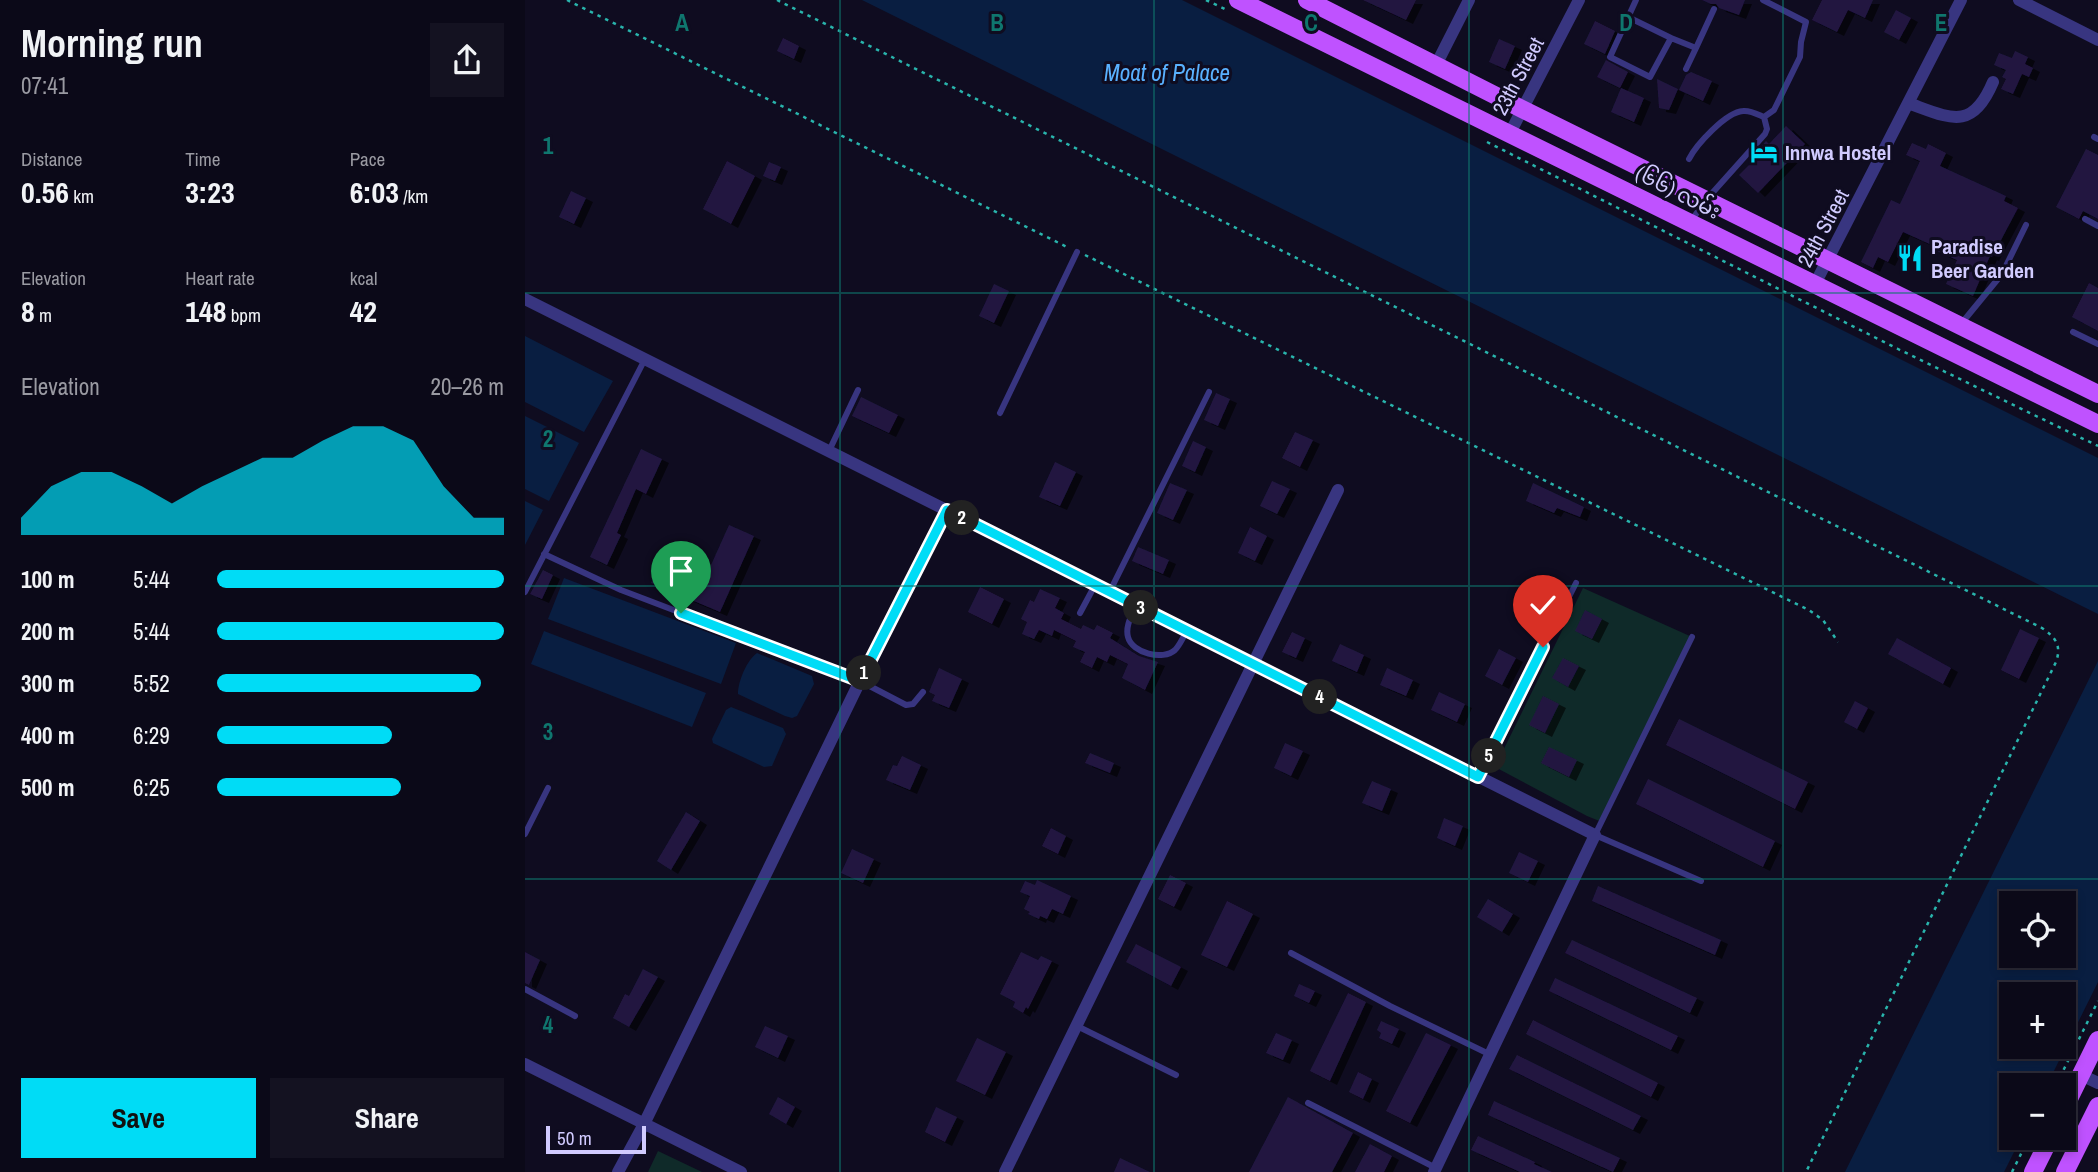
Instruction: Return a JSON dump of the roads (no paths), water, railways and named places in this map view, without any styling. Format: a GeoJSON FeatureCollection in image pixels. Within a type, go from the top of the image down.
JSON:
{"type":"FeatureCollection","features":[{"type":"Feature","properties":{"kind":"main road","name":"(၆၆) လမ်း"},"geometry":{"type":"LineString","coordinates":[[1307,0],[2098,394]]}},
{"type":"Feature","properties":{"kind":"main road","name":"(၆၆) လမ်း"},"geometry":{"type":"LineString","coordinates":[[1235,6],[1510,133],[1814,286],[2098,424]]}},
{"type":"Feature","properties":{"kind":"main road"},"geometry":{"type":"LineString","coordinates":[[2076,1085],[2098,1040]]}},
{"type":"Feature","properties":{"kind":"main road"},"geometry":{"type":"LineString","coordinates":[[2065,1172],[2098,1106]]}},
{"type":"Feature","properties":{"kind":"main road"},"geometry":{"type":"LineString","coordinates":[[2033,1172],[2044,1150]]}},
{"type":"Feature","properties":{"kind":"street"},"geometry":{"type":"LineString","coordinates":[[1436,65],[1469,0]]}},
{"type":"Feature","properties":{"kind":"street","name":"23th Street"},"geometry":{"type":"LineString","coordinates":[[1510,133],[1579,0]]}},
{"type":"Feature","properties":{"kind":"street","name":"24th Street"},"geometry":{"type":"LineString","coordinates":[[1814,286],[1961,0]]}},
{"type":"Feature","properties":{"kind":"street"},"geometry":{"type":"LineString","coordinates":[[2019,0],[2098,40]]}},
{"type":"Feature","properties":{"kind":"street"},"geometry":{"type":"LineString","coordinates":[[1908,103],[1942,115],[1968,116],[1982,103],[1993,82]]}},
{"type":"Feature","properties":{"kind":"street"},"geometry":{"type":"LineString","coordinates":[[525,299],[1595,835],[1435,1170]]}},
{"type":"Feature","properties":{"kind":"street"},"geometry":{"type":"LineString","coordinates":[[1005,1172],[1338,490]]}},
{"type":"Feature","properties":{"kind":"street"},"geometry":{"type":"LineString","coordinates":[[618,1172],[947,510]]}},
{"type":"Feature","properties":{"kind":"street"},"geometry":{"type":"LineString","coordinates":[[525,1064],[741,1172]]}},
{"type":"Feature","properties":{"kind":"street"},"geometry":{"type":"LineString","coordinates":[[2081,1075],[2098,1083]]}},
{"type":"Feature","properties":{"kind":"lane"},"geometry":{"type":"LineString","coordinates":[[1636,0],[1610,57],[1650,77],[1671,37]]}},
{"type":"Feature","properties":{"kind":"lane"},"geometry":{"type":"LineString","coordinates":[[1763,0],[1807,22],[1800,57],[1774,110],[1764,117]]}},
{"type":"Feature","properties":{"kind":"lane"},"geometry":{"type":"LineString","coordinates":[[1686,69],[1714,9]]}},
{"type":"Feature","properties":{"kind":"lane"},"geometry":{"type":"LineString","coordinates":[[1628,17],[1696,48]]}},
{"type":"Feature","properties":{"kind":"lane"},"geometry":{"type":"LineString","coordinates":[[1689,159],[1702,140],[1729,116],[1741,111],[1764,117]]}},
{"type":"Feature","properties":{"kind":"lane"},"geometry":{"type":"LineString","coordinates":[[1689,223],[1765,134],[1767,129],[1764,117]]}},
{"type":"Feature","properties":{"kind":"lane"},"geometry":{"type":"LineString","coordinates":[[2085,219],[2098,226]]}},
{"type":"Feature","properties":{"kind":"lane"},"geometry":{"type":"LineString","coordinates":[[1960,325],[2002,274],[2026,225]]}},
{"type":"Feature","properties":{"kind":"lane"},"geometry":{"type":"LineString","coordinates":[[1000,414],[1077,251]]}},
{"type":"Feature","properties":{"kind":"lane"},"geometry":{"type":"LineString","coordinates":[[2073,332],[2098,344]]}},
{"type":"Feature","properties":{"kind":"lane"},"geometry":{"type":"LineString","coordinates":[[525,592],[645,359]]}},
{"type":"Feature","properties":{"kind":"lane"},"geometry":{"type":"LineString","coordinates":[[829,451],[858,390]]}},
{"type":"Feature","properties":{"kind":"lane"},"geometry":{"type":"LineString","coordinates":[[1109,592],[1209,392]]}},
{"type":"Feature","properties":{"kind":"lane"},"geometry":{"type":"LineString","coordinates":[[544,554],[621,590],[860,681],[907,705],[913,704],[923,692]]}},
{"type":"Feature","properties":{"kind":"lane"},"geometry":{"type":"LineString","coordinates":[[1478,777],[1576,583]]}},
{"type":"Feature","properties":{"kind":"lane"},"geometry":{"type":"LineString","coordinates":[[1080,613],[1095,584]]}},
{"type":"Feature","properties":{"kind":"lane"},"geometry":{"type":"LineString","coordinates":[[1136,605],[1127,629],[1128,639],[1138,649],[1166,655],[1174,650],[1187,631]]}},
{"type":"Feature","properties":{"kind":"lane"},"geometry":{"type":"LineString","coordinates":[[1692,637],[1595,835],[1701,881]]}},
{"type":"Feature","properties":{"kind":"lane"},"geometry":{"type":"LineString","coordinates":[[525,834],[548,788]]}},
{"type":"Feature","properties":{"kind":"lane"},"geometry":{"type":"LineString","coordinates":[[1291,953],[1390,1006],[1491,1055]]}},
{"type":"Feature","properties":{"kind":"lane"},"geometry":{"type":"LineString","coordinates":[[525,989],[575,1016]]}},
{"type":"Feature","properties":{"kind":"lane"},"geometry":{"type":"LineString","coordinates":[[1077,1026],[1176,1075]]}},
{"type":"Feature","properties":{"kind":"lane"},"geometry":{"type":"LineString","coordinates":[[1308,1103],[1435,1170]]}},
{"type":"Feature","properties":{"kind":"water","name":"Moat of Palace"},"geometry":{"type":"Polygon","coordinates":[[[862,0],[1182,0],[2098,458],[2098,614],[862,0]]]}},
{"type":"Feature","properties":{"kind":"water"},"geometry":{"type":"Polygon","coordinates":[[[525,336],[613,381],[584,432],[525,402],[525,336]]]}},
{"type":"Feature","properties":{"kind":"water"},"geometry":{"type":"Polygon","coordinates":[[[525,416],[579,443],[549,501],[525,489],[525,416]]]}},
{"type":"Feature","properties":{"kind":"water"},"geometry":{"type":"Polygon","coordinates":[[[525,501],[543,510],[525,545],[525,501]]]}},
{"type":"Feature","properties":{"kind":"water"},"geometry":{"type":"Polygon","coordinates":[[[564,578],[736,643],[721,684],[548,619],[564,578]]]}},
{"type":"Feature","properties":{"kind":"water"},"geometry":{"type":"Polygon","coordinates":[[[544,631],[706,693],[692,727],[531,664],[544,631]]]}},
{"type":"Feature","properties":{"kind":"water"},"geometry":{"type":"Polygon","coordinates":[[[757,653],[812,676],[814,684],[797,716],[785,716],[738,694],[744,671],[757,653]]]}},
{"type":"Feature","properties":{"kind":"water"},"geometry":{"type":"Polygon","coordinates":[[[2098,661],[2098,982],[2076,1026],[2076,982],[1999,982],[1999,1059],[2060,1059],[2053,1073],[1999,1073],[1999,1150],[2015,1150],[2004,1172],[1845,1172],[2098,661]]]}},
{"type":"Feature","properties":{"kind":"water"},"geometry":{"type":"Polygon","coordinates":[[[731,707],[783,728],[786,734],[772,766],[764,767],[713,743],[712,739],[726,710],[731,707]]]}},
{"type":"Feature","properties":{"kind":"place","name":"Innwa Hostel"},"geometry":{"type":"Point","coordinates":[1764,152]}},
{"type":"Feature","properties":{"kind":"place","name":"Paradise Beer Garden"},"geometry":{"type":"Point","coordinates":[1910,258]}}]}
